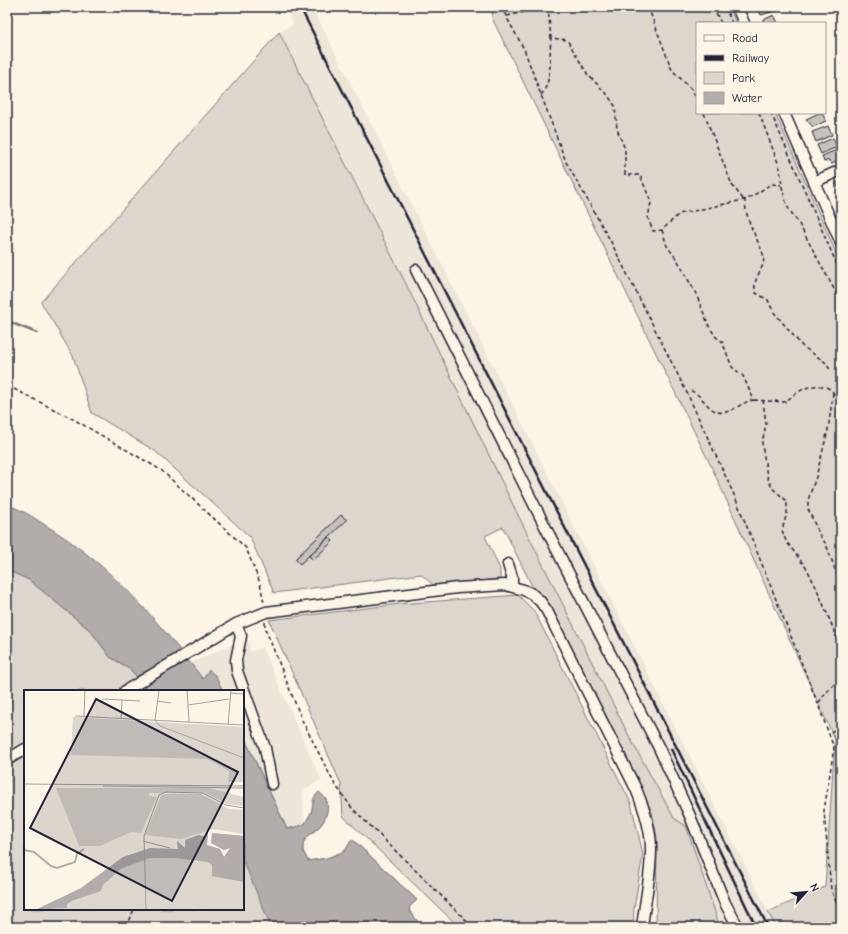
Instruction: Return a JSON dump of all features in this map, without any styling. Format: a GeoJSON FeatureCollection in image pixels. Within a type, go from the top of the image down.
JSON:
{"type":"FeatureCollection","features":[{"type":"Feature","properties":{"kind":"street"},"geometry":{"type":"LineString","coordinates":[[737,7],[744,22]]}},
{"type":"Feature","properties":{"kind":"street"},"geometry":{"type":"LineString","coordinates":[[784,114],[841,243]]}},
{"type":"Feature","properties":{"kind":"street"},"geometry":{"type":"LineString","coordinates":[[814,182],[841,170]]}},
{"type":"Feature","properties":{"kind":"street"},"geometry":{"type":"LineString","coordinates":[[416,270],[565,566],[659,748],[690,816],[725,903],[738,927]]}},
{"type":"Feature","properties":{"kind":"street"},"geometry":{"type":"LineString","coordinates":[[508,564],[512,576],[512,586]]}},
{"type":"Feature","properties":{"kind":"street"},"geometry":{"type":"LineString","coordinates":[[127,690],[199,648],[236,624],[266,612],[457,588],[505,585],[512,586],[532,594],[540,601],[547,611],[641,800],[647,820],[651,849],[642,927]]}},
{"type":"Feature","properties":{"kind":"street"},"geometry":{"type":"LineString","coordinates":[[236,624],[241,636],[236,660],[237,671],[244,690]]}},
{"type":"Feature","properties":{"kind":"street"},"geometry":{"type":"LineString","coordinates":[[244,690],[265,748],[272,784]]}},
{"type":"Feature","properties":{"kind":"street"},"geometry":{"type":"LineString","coordinates":[[7,760],[24,750]]}},
{"type":"Feature","properties":{"kind":"path"},"geometry":{"type":"LineString","coordinates":[[502,7],[524,49],[566,162],[610,240],[688,395],[735,497],[818,704],[834,748],[824,811],[831,890],[841,913]]}},
{"type":"Feature","properties":{"kind":"path"},"geometry":{"type":"LineString","coordinates":[[506,16],[544,7]]}},
{"type":"Feature","properties":{"kind":"path"},"geometry":{"type":"LineString","coordinates":[[541,95],[546,89],[549,79],[551,38],[548,7]]}},
{"type":"Feature","properties":{"kind":"path"},"geometry":{"type":"LineString","coordinates":[[648,7],[672,70],[691,89],[696,98]]}},
{"type":"Feature","properties":{"kind":"path"},"geometry":{"type":"LineString","coordinates":[[713,7],[720,22]]}},
{"type":"Feature","properties":{"kind":"path"},"geometry":{"type":"LineString","coordinates":[[725,7],[732,22]]}},
{"type":"Feature","properties":{"kind":"path"},"geometry":{"type":"LineString","coordinates":[[551,38],[567,40],[588,75],[607,94],[615,106],[617,129],[625,149],[625,175],[640,175],[651,202],[648,218],[650,227],[653,231],[662,230],[679,214],[712,208],[744,199],[756,195],[771,184],[781,185]]}},
{"type":"Feature","properties":{"kind":"path"},"geometry":{"type":"LineString","coordinates":[[704,114],[732,185],[744,199],[745,210],[750,228],[763,255],[763,262],[755,284],[756,293],[768,300],[773,310],[802,346],[825,362],[831,371]]}},
{"type":"Feature","properties":{"kind":"path"},"geometry":{"type":"LineString","coordinates":[[759,114],[780,168],[781,185],[787,206],[799,224],[841,302]]}},
{"type":"Feature","properties":{"kind":"path"},"geometry":{"type":"LineString","coordinates":[[771,114],[841,274]]}},
{"type":"Feature","properties":{"kind":"path"},"geometry":{"type":"LineString","coordinates":[[662,230],[667,246],[678,261],[696,294],[709,326],[716,337],[722,341],[732,367],[743,376],[754,400]]}},
{"type":"Feature","properties":{"kind":"path"},"geometry":{"type":"LineString","coordinates":[[691,391],[697,393],[708,406],[716,412],[723,413],[740,408],[746,401],[763,400],[785,402],[801,389],[810,386],[830,388],[832,393],[841,402]]}},
{"type":"Feature","properties":{"kind":"path"},"geometry":{"type":"LineString","coordinates":[[7,389],[14,389],[75,420],[161,470],[246,548],[260,583],[266,612],[265,628],[286,684],[314,746],[334,783],[352,808],[473,927]]}},
{"type":"Feature","properties":{"kind":"path"},"geometry":{"type":"LineString","coordinates":[[832,393],[828,430],[816,477],[808,500],[808,509],[816,530],[826,544],[841,586]]}},
{"type":"Feature","properties":{"kind":"path"},"geometry":{"type":"LineString","coordinates":[[763,400],[766,424],[762,443],[767,476],[772,488],[787,501],[787,514],[782,530],[786,541],[807,569],[841,647]]}},
{"type":"Feature","properties":{"kind":"path"},"geometry":{"type":"LineString","coordinates":[[818,704],[824,693],[833,688],[841,676]]}},
{"type":"Feature","properties":{"kind":"path"},"geometry":{"type":"LineString","coordinates":[[831,732],[841,726]]}},
{"type":"Feature","properties":{"kind":"path"},"geometry":{"type":"LineString","coordinates":[[7,783],[11,779]]}},
{"type":"Feature","properties":{"kind":"path"},"geometry":{"type":"LineString","coordinates":[[127,927],[134,910]]}},
{"type":"Feature","properties":{"kind":"shaded area"},"geometry":{"type":"Polygon","coordinates":[[[285,7],[312,7],[776,927],[718,927],[717,918],[686,827],[674,818],[630,738],[516,511],[404,280],[279,32],[293,24],[285,7]]]}},
{"type":"Feature","properties":{"kind":"shaded area"},"geometry":{"type":"Polygon","coordinates":[[[248,637],[250,652],[262,647],[321,780],[303,790],[304,825],[287,830],[244,737],[244,690],[223,690],[216,676],[203,680],[191,663],[248,637]]]}},
{"type":"Feature","properties":{"kind":"green space"},"geometry":{"type":"Polygon","coordinates":[[[493,7],[729,7],[736,22],[696,22],[696,114],[775,114],[841,264],[841,927],[776,927],[768,912],[825,887],[835,740],[712,468],[492,18],[493,7]]]}},
{"type":"Feature","properties":{"kind":"green space"},"geometry":{"type":"Polygon","coordinates":[[[279,32],[404,280],[516,511],[630,738],[674,818],[686,826],[717,918],[718,927],[656,927],[657,838],[652,812],[624,751],[548,602],[531,584],[503,527],[485,536],[500,569],[500,579],[433,585],[421,574],[274,593],[250,537],[155,451],[92,413],[73,356],[41,302],[279,32]]]}},
{"type":"Feature","properties":{"kind":"green space"},"geometry":{"type":"Polygon","coordinates":[[[7,570],[29,580],[91,631],[110,657],[129,668],[148,690],[24,690],[24,910],[244,910],[244,737],[287,829],[304,825],[311,813],[315,797],[319,792],[326,800],[328,808],[323,822],[306,838],[303,843],[303,851],[308,861],[327,858],[345,851],[352,839],[417,900],[410,906],[409,910],[418,922],[418,927],[7,927],[7,570]]]}},
{"type":"Feature","properties":{"kind":"green space"},"geometry":{"type":"Polygon","coordinates":[[[518,595],[534,611],[631,803],[643,854],[634,909],[633,927],[459,927],[343,816],[341,784],[269,620],[399,604],[518,595]]]}},
{"type":"Feature","properties":{"kind":"water"},"geometry":{"type":"Polygon","coordinates":[[[7,505],[31,516],[68,540],[111,575],[150,615],[203,679],[209,670],[216,676],[223,690],[148,690],[129,668],[110,657],[91,631],[29,580],[7,570],[7,505]]]}},
{"type":"Feature","properties":{"kind":"water"},"geometry":{"type":"Polygon","coordinates":[[[244,737],[287,829],[304,825],[311,813],[315,797],[319,792],[326,800],[328,808],[323,822],[306,838],[303,843],[303,851],[308,861],[327,858],[345,851],[352,839],[417,900],[410,906],[409,910],[418,922],[418,927],[271,927],[244,862],[244,737]]]}},
{"type":"Feature","properties":{"kind":"building"},"geometry":{"type":"Polygon","coordinates":[[[761,7],[774,7],[775,11],[761,15],[759,10],[762,9],[761,7]]]}},
{"type":"Feature","properties":{"kind":"building"},"geometry":{"type":"Polygon","coordinates":[[[774,15],[778,22],[764,22],[763,20],[774,15]]]}},
{"type":"Feature","properties":{"kind":"building"},"geometry":{"type":"Polygon","coordinates":[[[817,114],[822,114],[826,121],[813,127],[806,119],[817,114]]]}},
{"type":"Feature","properties":{"kind":"building"},"geometry":{"type":"Polygon","coordinates":[[[828,126],[832,135],[816,142],[812,132],[828,126]]]}},
{"type":"Feature","properties":{"kind":"building"},"geometry":{"type":"Polygon","coordinates":[[[833,138],[837,147],[821,154],[817,145],[833,138]]]}},
{"type":"Feature","properties":{"kind":"building"},"geometry":{"type":"Polygon","coordinates":[[[839,149],[841,160],[831,164],[829,160],[824,162],[822,156],[839,149]]]}},
{"type":"Feature","properties":{"kind":"building"},"geometry":{"type":"Polygon","coordinates":[[[841,181],[841,192],[840,192],[836,183],[841,181]]]}},
{"type":"Feature","properties":{"kind":"building"},"geometry":{"type":"Polygon","coordinates":[[[341,515],[347,520],[300,564],[295,559],[341,515]]]}},
{"type":"Feature","properties":{"kind":"building"},"geometry":{"type":"Polygon","coordinates":[[[329,537],[333,541],[313,560],[309,556],[329,537]]]}},
{"type":"Feature","properties":{"kind":"waterway"},"geometry":{"type":"LineString","coordinates":[[7,321],[37,333]]}},
{"type":"Feature","properties":{"kind":"railway"},"geometry":{"type":"LineString","coordinates":[[300,7],[768,927]]}},
{"type":"Feature","properties":{"kind":"railway"},"geometry":{"type":"LineString","coordinates":[[671,749],[756,927]]}}]}
